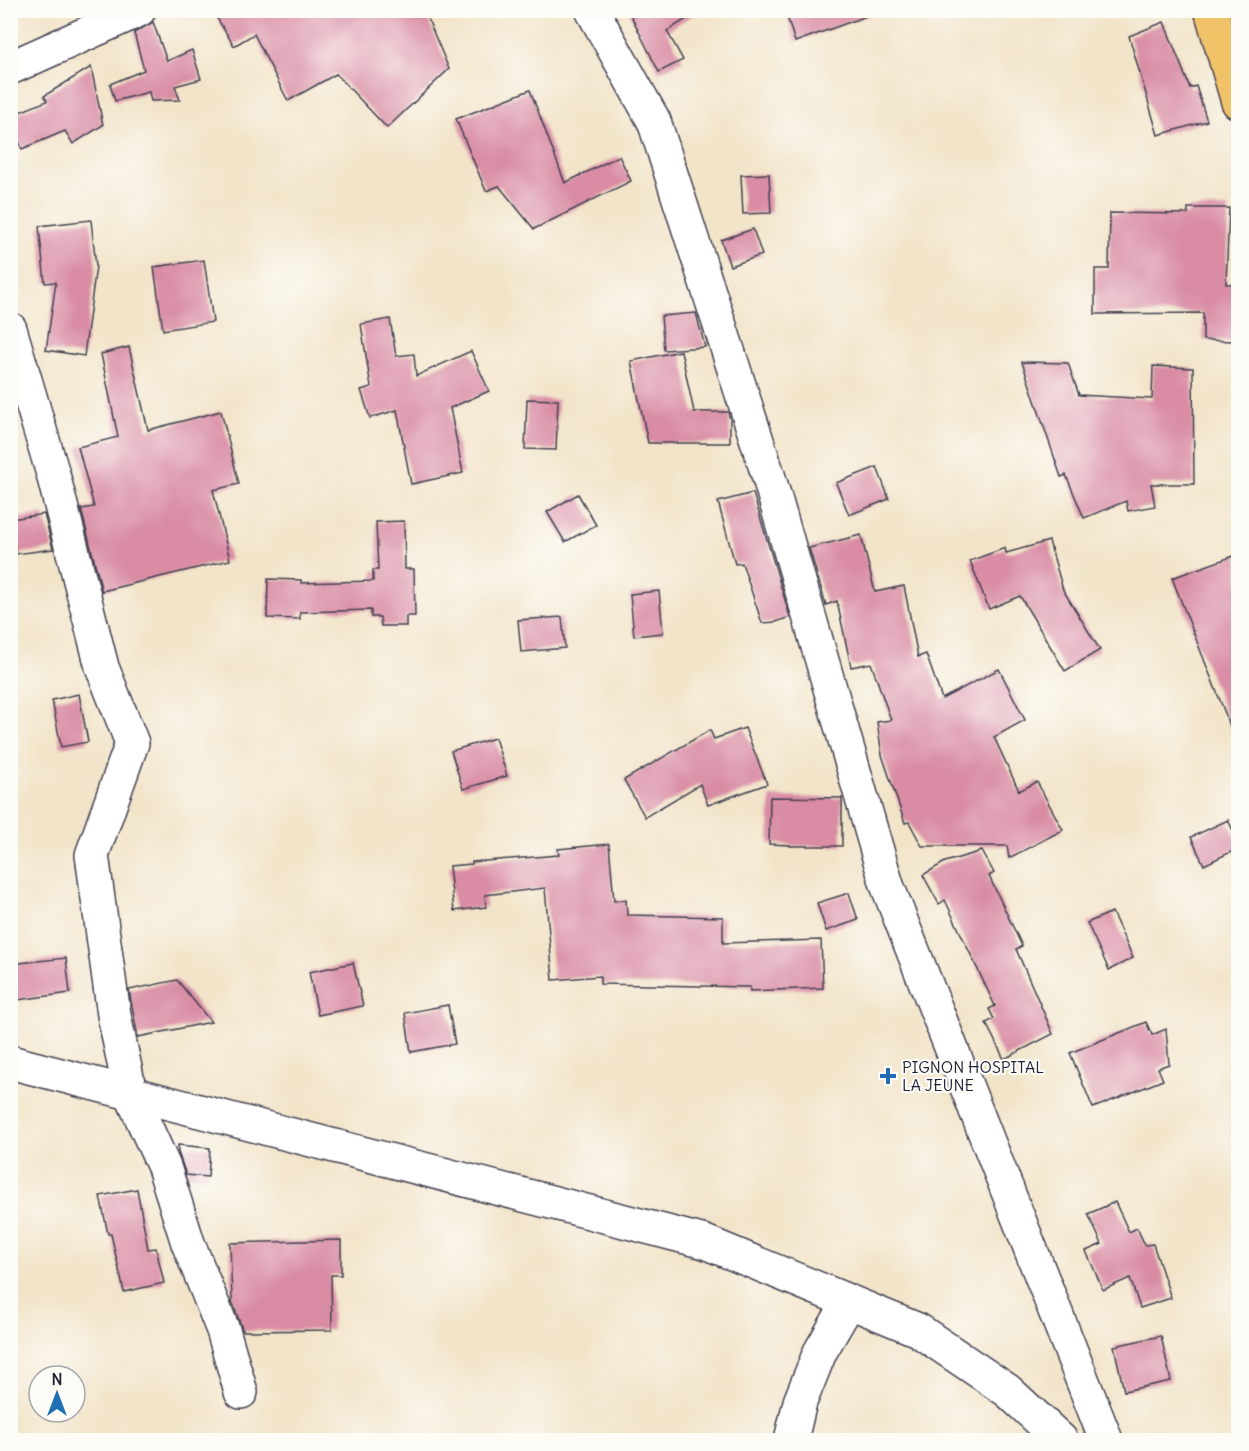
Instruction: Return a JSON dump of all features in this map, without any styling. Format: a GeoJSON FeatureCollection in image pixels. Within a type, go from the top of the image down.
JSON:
{"type":"FeatureCollection","features":[{"type":"Feature","properties":{"kind":"main road"},"geometry":{"type":"LineString","coordinates":[[1211,10],[1239,102]]}},
{"type":"Feature","properties":{"kind":"street"},"geometry":{"type":"LineString","coordinates":[[10,68],[139,10]]}},
{"type":"Feature","properties":{"kind":"street"},"geometry":{"type":"LineString","coordinates":[[592,10],[654,121],[770,481],[887,885],[1106,1440]]}},
{"type":"Feature","properties":{"kind":"street"},"geometry":{"type":"LineString","coordinates":[[10,329],[53,474],[102,667],[132,743],[92,855],[114,1015],[130,1092],[164,1167],[189,1243],[223,1330],[241,1392]]}},
{"type":"Feature","properties":{"kind":"street"},"geometry":{"type":"LineString","coordinates":[[10,1062],[705,1242],[918,1330],[1008,1391],[1061,1440]]}},
{"type":"Feature","properties":{"kind":"street"},"geometry":{"type":"LineString","coordinates":[[791,1440],[800,1402],[820,1352],[849,1302]]}},
{"type":"Feature","properties":{"kind":"building"},"geometry":{"type":"Polygon","coordinates":[[[212,10],[424,10],[449,69],[387,128],[336,74],[288,101],[254,34],[234,46],[212,10]]]}},
{"type":"Feature","properties":{"kind":"building"},"geometry":{"type":"Polygon","coordinates":[[[628,10],[701,10],[667,31],[683,60],[659,72],[628,10]]]}},
{"type":"Feature","properties":{"kind":"building"},"geometry":{"type":"Polygon","coordinates":[[[785,10],[871,10],[872,14],[795,42],[785,10]]]}},
{"type":"Feature","properties":{"kind":"building"},"geometry":{"type":"Polygon","coordinates":[[[153,22],[167,61],[192,50],[201,79],[175,86],[180,100],[151,101],[149,92],[115,101],[110,84],[144,70],[134,33],[153,22]]]}},
{"type":"Feature","properties":{"kind":"building"},"geometry":{"type":"Polygon","coordinates":[[[1164,22],[1190,88],[1196,86],[1207,121],[1158,135],[1129,36],[1164,22]]]}},
{"type":"Feature","properties":{"kind":"building"},"geometry":{"type":"Polygon","coordinates":[[[91,67],[103,125],[73,144],[65,131],[22,149],[10,116],[47,101],[44,96],[91,67]]]}},
{"type":"Feature","properties":{"kind":"building"},"geometry":{"type":"Polygon","coordinates":[[[530,90],[565,183],[619,156],[631,181],[534,229],[499,186],[486,191],[456,119],[530,90]]]}},
{"type":"Feature","properties":{"kind":"building"},"geometry":{"type":"Polygon","coordinates":[[[769,174],[771,213],[743,214],[741,175],[769,174]]]}},
{"type":"Feature","properties":{"kind":"building"},"geometry":{"type":"Polygon","coordinates":[[[1188,208],[1229,208],[1226,284],[1235,284],[1234,341],[1203,340],[1203,313],[1095,314],[1095,269],[1109,269],[1110,213],[1188,214],[1188,208]]]}},
{"type":"Feature","properties":{"kind":"building"},"geometry":{"type":"Polygon","coordinates":[[[91,220],[96,266],[84,356],[46,350],[56,282],[45,283],[39,226],[91,220]]]}},
{"type":"Feature","properties":{"kind":"building"},"geometry":{"type":"Polygon","coordinates":[[[753,229],[762,255],[730,266],[721,240],[753,229]]]}},
{"type":"Feature","properties":{"kind":"building"},"geometry":{"type":"Polygon","coordinates":[[[204,260],[213,322],[163,330],[154,267],[204,260]]]}},
{"type":"Feature","properties":{"kind":"building"},"geometry":{"type":"Polygon","coordinates":[[[696,313],[705,347],[664,350],[661,316],[696,313]]]}},
{"type":"Feature","properties":{"kind":"building"},"geometry":{"type":"Polygon","coordinates":[[[390,319],[396,356],[414,354],[416,376],[471,351],[489,391],[450,408],[463,473],[411,484],[397,410],[370,418],[361,390],[371,387],[361,324],[390,319]]]}},
{"type":"Feature","properties":{"kind":"building"},"geometry":{"type":"Polygon","coordinates":[[[129,347],[148,430],[221,411],[239,484],[213,490],[230,560],[102,591],[81,509],[94,507],[78,447],[118,437],[101,354],[129,347]]]}},
{"type":"Feature","properties":{"kind":"building"},"geometry":{"type":"Polygon","coordinates":[[[681,351],[694,412],[728,412],[730,443],[648,443],[631,361],[681,351]]]}},
{"type":"Feature","properties":{"kind":"building"},"geometry":{"type":"Polygon","coordinates":[[[1022,362],[1068,363],[1079,395],[1152,399],[1153,366],[1193,368],[1194,484],[1151,484],[1155,506],[1128,511],[1126,501],[1084,518],[1066,475],[1061,477],[1022,362]]]}},
{"type":"Feature","properties":{"kind":"building"},"geometry":{"type":"Polygon","coordinates":[[[527,399],[558,400],[556,450],[525,449],[527,399]]]}},
{"type":"Feature","properties":{"kind":"building"},"geometry":{"type":"Polygon","coordinates":[[[877,467],[889,499],[849,515],[836,483],[877,467]]]}},
{"type":"Feature","properties":{"kind":"building"},"geometry":{"type":"Polygon","coordinates":[[[753,493],[790,617],[776,622],[762,623],[742,563],[735,564],[718,502],[753,493]]]}},
{"type":"Feature","properties":{"kind":"building"},"geometry":{"type":"Polygon","coordinates":[[[578,494],[596,525],[565,542],[547,512],[578,494]]]}},
{"type":"Feature","properties":{"kind":"building"},"geometry":{"type":"Polygon","coordinates":[[[44,514],[53,549],[16,554],[11,519],[44,514]]]}},
{"type":"Feature","properties":{"kind":"building"},"geometry":{"type":"Polygon","coordinates":[[[404,521],[405,569],[414,569],[415,616],[406,616],[406,626],[381,626],[380,617],[371,617],[371,610],[300,612],[300,619],[267,618],[268,579],[301,580],[301,583],[373,581],[373,570],[378,570],[376,522],[404,521]]]}},
{"type":"Feature","properties":{"kind":"building"},"geometry":{"type":"Polygon","coordinates":[[[861,535],[875,592],[904,586],[918,657],[926,654],[942,699],[999,669],[1025,720],[994,737],[1019,791],[1037,782],[1063,830],[1009,858],[1007,846],[922,846],[909,822],[905,823],[882,755],[877,722],[891,720],[871,663],[851,667],[837,601],[826,605],[809,548],[861,535]]]}},
{"type":"Feature","properties":{"kind":"building"},"geometry":{"type":"Polygon","coordinates":[[[1049,541],[1063,590],[1100,650],[1065,671],[1020,596],[989,609],[970,561],[1005,548],[1006,553],[1049,541]]]}},
{"type":"Feature","properties":{"kind":"building"},"geometry":{"type":"Polygon","coordinates":[[[1239,554],[1239,740],[1236,741],[1172,578],[1239,554]]]}},
{"type":"Feature","properties":{"kind":"building"},"geometry":{"type":"Polygon","coordinates":[[[659,591],[663,633],[634,636],[630,594],[659,591]]]}},
{"type":"Feature","properties":{"kind":"building"},"geometry":{"type":"Polygon","coordinates":[[[562,617],[565,648],[521,652],[518,620],[562,617]]]}},
{"type":"Feature","properties":{"kind":"building"},"geometry":{"type":"Polygon","coordinates":[[[79,694],[88,742],[61,747],[52,700],[79,694]]]}},
{"type":"Feature","properties":{"kind":"building"},"geometry":{"type":"Polygon","coordinates":[[[745,728],[767,784],[708,805],[700,784],[645,817],[624,780],[710,730],[714,739],[745,728]]]}},
{"type":"Feature","properties":{"kind":"building"},"geometry":{"type":"Polygon","coordinates":[[[495,738],[507,776],[463,789],[451,751],[495,738]]]}},
{"type":"Feature","properties":{"kind":"building"},"geometry":{"type":"Polygon","coordinates":[[[770,797],[842,798],[842,846],[769,844],[770,797]]]}},
{"type":"Feature","properties":{"kind":"building"},"geometry":{"type":"Polygon","coordinates":[[[1228,820],[1239,843],[1239,848],[1204,865],[1191,837],[1228,820]]]}},
{"type":"Feature","properties":{"kind":"building"},"geometry":{"type":"Polygon","coordinates":[[[609,844],[614,901],[626,900],[627,915],[723,917],[723,943],[821,940],[823,988],[750,991],[750,987],[600,984],[600,976],[553,980],[545,888],[485,895],[486,907],[454,911],[449,866],[559,855],[558,849],[609,844]]]}},
{"type":"Feature","properties":{"kind":"building"},"geometry":{"type":"Polygon","coordinates":[[[982,851],[994,873],[989,876],[1022,946],[1016,949],[1053,1034],[1004,1059],[986,1023],[994,1019],[989,1009],[995,1006],[945,900],[939,904],[923,875],[945,862],[982,851]]]}},
{"type":"Feature","properties":{"kind":"building"},"geometry":{"type":"Polygon","coordinates":[[[849,893],[858,920],[826,931],[817,903],[849,893]]]}},
{"type":"Feature","properties":{"kind":"building"},"geometry":{"type":"Polygon","coordinates":[[[1112,912],[1133,958],[1109,970],[1087,923],[1112,912]]]}},
{"type":"Feature","properties":{"kind":"building"},"geometry":{"type":"Polygon","coordinates":[[[66,958],[70,993],[10,1001],[10,964],[66,958]]]}},
{"type":"Feature","properties":{"kind":"building"},"geometry":{"type":"Polygon","coordinates":[[[353,963],[363,1006],[318,1015],[309,972],[353,963]]]}},
{"type":"Feature","properties":{"kind":"building"},"geometry":{"type":"Polygon","coordinates":[[[177,980],[211,1022],[138,1037],[129,990],[177,980]]]}},
{"type":"Feature","properties":{"kind":"building"},"geometry":{"type":"Polygon","coordinates":[[[448,1005],[455,1044],[411,1052],[405,1013],[448,1005]]]}},
{"type":"Feature","properties":{"kind":"building"},"geometry":{"type":"Polygon","coordinates":[[[1146,1022],[1152,1035],[1166,1029],[1169,1064],[1158,1068],[1163,1080],[1093,1108],[1070,1053],[1146,1022]]]}},
{"type":"Feature","properties":{"kind":"building"},"geometry":{"type":"Polygon","coordinates":[[[178,1145],[210,1148],[208,1177],[186,1175],[178,1152],[178,1145]]]}},
{"type":"Feature","properties":{"kind":"building"},"geometry":{"type":"Polygon","coordinates":[[[137,1189],[148,1249],[156,1248],[164,1283],[124,1292],[100,1196],[137,1189]]]}},
{"type":"Feature","properties":{"kind":"building"},"geometry":{"type":"Polygon","coordinates":[[[1115,1202],[1129,1232],[1137,1228],[1145,1245],[1153,1244],[1171,1298],[1140,1308],[1130,1278],[1103,1290],[1086,1251],[1102,1244],[1088,1214],[1115,1202]]]}},
{"type":"Feature","properties":{"kind":"building"},"geometry":{"type":"Polygon","coordinates":[[[341,1240],[341,1275],[331,1275],[332,1330],[243,1331],[232,1301],[230,1243],[341,1240]]]}},
{"type":"Feature","properties":{"kind":"building"},"geometry":{"type":"Polygon","coordinates":[[[1161,1336],[1171,1381],[1124,1391],[1114,1346],[1161,1336]]]}},
{"type":"Feature","properties":{"kind":"place","name":"PIGNON HOSPITAL LA JEUNE"},"geometry":{"type":"Point","coordinates":[888,1076]}}]}
